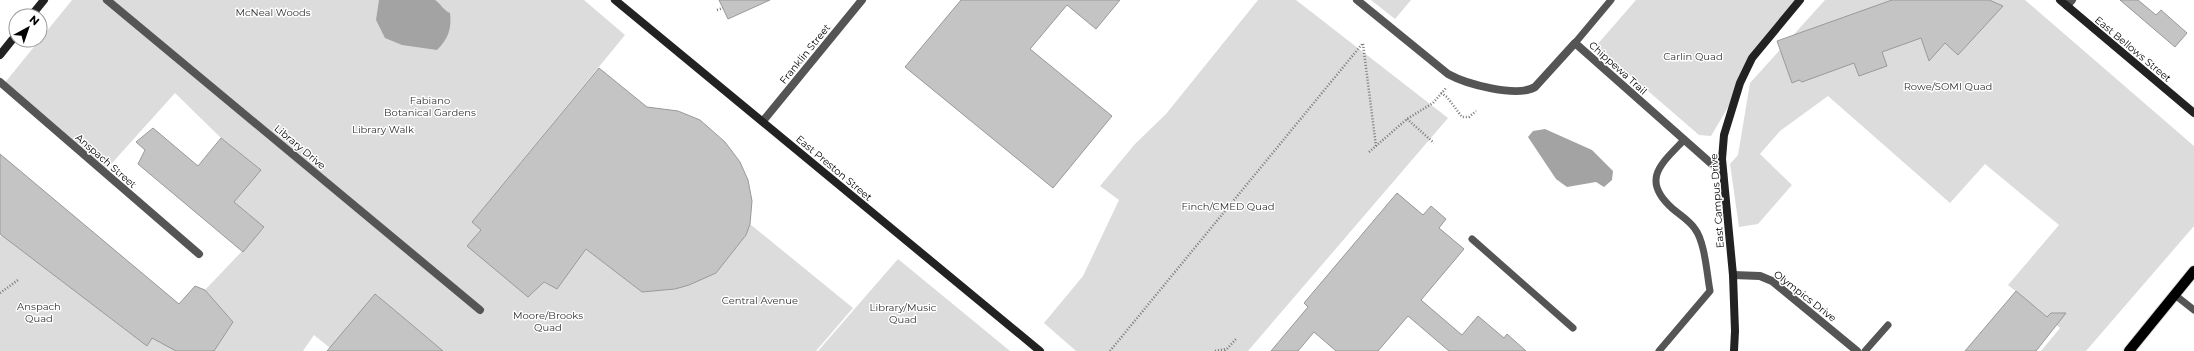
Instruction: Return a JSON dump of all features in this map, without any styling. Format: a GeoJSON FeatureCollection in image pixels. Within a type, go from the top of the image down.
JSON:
{"type":"FeatureCollection","features":[{"type":"Feature","properties":{"kind":"main road"},"geometry":{"type":"LineString","coordinates":[[2129,351],[2194,271]]}},
{"type":"Feature","properties":{"kind":"street"},"geometry":{"type":"LineString","coordinates":[[38,8],[44,0]]}},
{"type":"Feature","properties":{"kind":"street","name":"Library Drive"},"geometry":{"type":"LineString","coordinates":[[107,0],[480,310]]}},
{"type":"Feature","properties":{"kind":"street","name":"East Preston Street"},"geometry":{"type":"LineString","coordinates":[[615,0],[1040,351]]}},
{"type":"Feature","properties":{"kind":"street","name":"Franklin Street"},"geometry":{"type":"LineString","coordinates":[[762,121],[862,0]]}},
{"type":"Feature","properties":{"kind":"street","name":"Chippewa Trail"},"geometry":{"type":"LineString","coordinates":[[1357,0],[1448,74],[1464,81],[1516,92],[1530,91],[1535,88],[1575,43],[1723,174]]}},
{"type":"Feature","properties":{"kind":"street","name":"East Campus Drive"},"geometry":{"type":"LineString","coordinates":[[1734,351],[1735,331],[1733,275],[1722,159],[1724,135],[1743,76],[1755,54],[1800,0]]}},
{"type":"Feature","properties":{"kind":"street","name":"East Bellows Street"},"geometry":{"type":"LineString","coordinates":[[2060,0],[2070,3],[2194,113]]}},
{"type":"Feature","properties":{"kind":"street"},"geometry":{"type":"LineString","coordinates":[[0,54],[8,44]]}},
{"type":"Feature","properties":{"kind":"street","name":"Anspach Street"},"geometry":{"type":"LineString","coordinates":[[0,82],[199,254]]}},
{"type":"Feature","properties":{"kind":"street","name":"Olympics Drive"},"geometry":{"type":"LineString","coordinates":[[1733,275],[1760,276],[1772,281],[1857,351]]}},
{"type":"Feature","properties":{"kind":"lane"},"geometry":{"type":"LineString","coordinates":[[1575,43],[1611,0]]}},
{"type":"Feature","properties":{"kind":"lane"},"geometry":{"type":"LineString","coordinates":[[1659,351],[1710,291],[1703,250],[1696,230],[1667,204],[1656,190],[1655,178],[1659,167],[1684,140]]}},
{"type":"Feature","properties":{"kind":"lane"},"geometry":{"type":"LineString","coordinates":[[1472,239],[1573,328]]}},
{"type":"Feature","properties":{"kind":"lane"},"geometry":{"type":"LineString","coordinates":[[2175,295],[2194,310]]}},
{"type":"Feature","properties":{"kind":"lane"},"geometry":{"type":"LineString","coordinates":[[1865,351],[1888,325]]}},
{"type":"Feature","properties":{"kind":"path"},"geometry":{"type":"LineString","coordinates":[[717,10],[723,8]]}},
{"type":"Feature","properties":{"kind":"path"},"geometry":{"type":"LineString","coordinates":[[1110,351],[1363,43],[1376,146]]}},
{"type":"Feature","properties":{"kind":"path"},"geometry":{"type":"LineString","coordinates":[[1369,152],[1407,118],[1433,103],[1446,88]]}},
{"type":"Feature","properties":{"kind":"path"},"geometry":{"type":"LineString","coordinates":[[1442,93],[1447,97],[1462,117],[1470,117],[1476,111]]}},
{"type":"Feature","properties":{"kind":"path"},"geometry":{"type":"LineString","coordinates":[[1407,118],[1434,143]]}},
{"type":"Feature","properties":{"kind":"path"},"geometry":{"type":"LineString","coordinates":[[0,292],[18,280]]}},
{"type":"Feature","properties":{"kind":"path"},"geometry":{"type":"LineString","coordinates":[[1215,351],[1226,350],[1236,339]]}},
{"type":"Feature","properties":{"kind":"green space","name":"Library Walk"},"geometry":{"type":"Polygon","coordinates":[[[72,0],[584,0],[625,35],[472,222],[481,230],[467,246],[557,289],[586,249],[642,292],[675,289],[716,273],[746,235],[750,224],[853,308],[816,351],[443,351],[375,294],[330,348],[314,335],[303,351],[213,351],[233,322],[205,290],[264,228],[234,202],[261,170],[221,138],[175,93],[104,172],[3,85],[33,48],[48,48],[48,30],[72,0]]]}},
{"type":"Feature","properties":{"kind":"green space","name":"Finch/CMED Quad"},"geometry":{"type":"Polygon","coordinates":[[[1258,0],[1296,0],[1448,118],[1248,351],[1076,351],[1044,323],[1083,276],[1119,200],[1100,186],[1135,144],[1166,114],[1258,0]]]}},
{"type":"Feature","properties":{"kind":"green space"},"geometry":{"type":"Polygon","coordinates":[[[1371,0],[1411,0],[1395,19],[1371,0]]]}},
{"type":"Feature","properties":{"kind":"green space","name":"Carlin Quad"},"geometry":{"type":"Polygon","coordinates":[[[1636,0],[1800,0],[1770,36],[1711,136],[1699,135],[1596,46],[1636,0]]]}},
{"type":"Feature","properties":{"kind":"green space","name":"Rowe/SOMI Quad"},"geometry":{"type":"Polygon","coordinates":[[[1825,0],[2025,0],[2194,146],[2194,226],[2086,351],[2041,351],[2060,328],[2008,285],[2059,225],[1985,164],[1950,203],[1828,96],[1780,131],[1760,154],[1792,185],[1758,224],[1739,227],[1730,164],[1738,155],[1750,83],[1825,0]]]}},
{"type":"Feature","properties":{"kind":"green space","name":"Anspach Quad"},"geometry":{"type":"Polygon","coordinates":[[[17,214],[17,247],[147,346],[153,336],[176,351],[0,351],[0,237],[17,214]]]}},
{"type":"Feature","properties":{"kind":"green space","name":"Library/Music Quad"},"geometry":{"type":"Polygon","coordinates":[[[898,259],[1010,351],[818,351],[898,259]]]}},
{"type":"Feature","properties":{"kind":"shaded area"},"geometry":{"type":"Polygon","coordinates":[[[379,0],[435,0],[450,13],[450,29],[444,42],[437,50],[402,45],[385,38],[376,20],[379,0]]]}},
{"type":"Feature","properties":{"kind":"shaded area"},"geometry":{"type":"Polygon","coordinates":[[[1545,129],[1592,150],[1613,171],[1612,180],[1604,187],[1596,182],[1567,187],[1556,179],[1528,137],[1533,131],[1545,129]]]}},
{"type":"Feature","properties":{"kind":"building"},"geometry":{"type":"Polygon","coordinates":[[[719,0],[770,0],[728,19],[719,0]]]}},
{"type":"Feature","properties":{"kind":"building"},"geometry":{"type":"Polygon","coordinates":[[[961,0],[1120,0],[1096,29],[1067,5],[1030,49],[1112,116],[1053,188],[905,67],[961,0]]]}},
{"type":"Feature","properties":{"kind":"building"},"geometry":{"type":"Polygon","coordinates":[[[1892,0],[1989,0],[2003,6],[1958,55],[1945,43],[1929,61],[1921,38],[1882,52],[1887,66],[1859,76],[1854,63],[1802,82],[1799,80],[1792,83],[1777,41],[1892,0]]]}},
{"type":"Feature","properties":{"kind":"building"},"geometry":{"type":"Polygon","coordinates":[[[2120,0],[2138,0],[2156,15],[2161,10],[2187,33],[2175,47],[2120,0]]]}},
{"type":"Feature","properties":{"kind":"building"},"geometry":{"type":"Polygon","coordinates":[[[599,68],[647,107],[678,111],[700,120],[725,142],[740,162],[748,180],[752,201],[750,224],[746,235],[716,273],[689,285],[675,289],[642,292],[586,249],[557,289],[544,282],[528,297],[467,246],[481,230],[472,222],[599,68]]]}},
{"type":"Feature","properties":{"kind":"building"},"geometry":{"type":"Polygon","coordinates":[[[153,128],[198,166],[221,138],[261,170],[234,202],[264,227],[243,252],[138,164],[145,150],[136,142],[153,128]]]}},
{"type":"Feature","properties":{"kind":"building"},"geometry":{"type":"Polygon","coordinates":[[[0,154],[179,304],[195,286],[205,290],[233,322],[214,351],[176,351],[152,338],[147,346],[0,234],[0,154]]]}},
{"type":"Feature","properties":{"kind":"building"},"geometry":{"type":"Polygon","coordinates":[[[1397,193],[1423,215],[1431,206],[1446,219],[1439,228],[1464,249],[1421,300],[1462,335],[1478,316],[1504,338],[1507,334],[1526,351],[1449,351],[1408,316],[1378,351],[1336,351],[1314,332],[1298,351],[1271,351],[1308,307],[1304,303],[1397,193]]]}},
{"type":"Feature","properties":{"kind":"building"},"geometry":{"type":"Polygon","coordinates":[[[2016,291],[2047,317],[2051,313],[2066,313],[2036,351],[1965,351],[2016,291]]]}},
{"type":"Feature","properties":{"kind":"building"},"geometry":{"type":"Polygon","coordinates":[[[375,294],[392,308],[443,351],[327,351],[375,294]]]}},
{"type":"Feature","properties":{"kind":"park label","name":"McNeal Woods"},"geometry":{"type":"Point","coordinates":[273,12]}},
{"type":"Feature","properties":{"kind":"park label","name":"Fabiano Botanical Gardens"},"geometry":{"type":"Point","coordinates":[430,106]}},
{"type":"Feature","properties":{"kind":"park label","name":"Central Avenue"},"geometry":{"type":"Point","coordinates":[760,300]}},
{"type":"Feature","properties":{"kind":"park label","name":"Moore/Brooks Quad"},"geometry":{"type":"Point","coordinates":[548,320]}}]}
